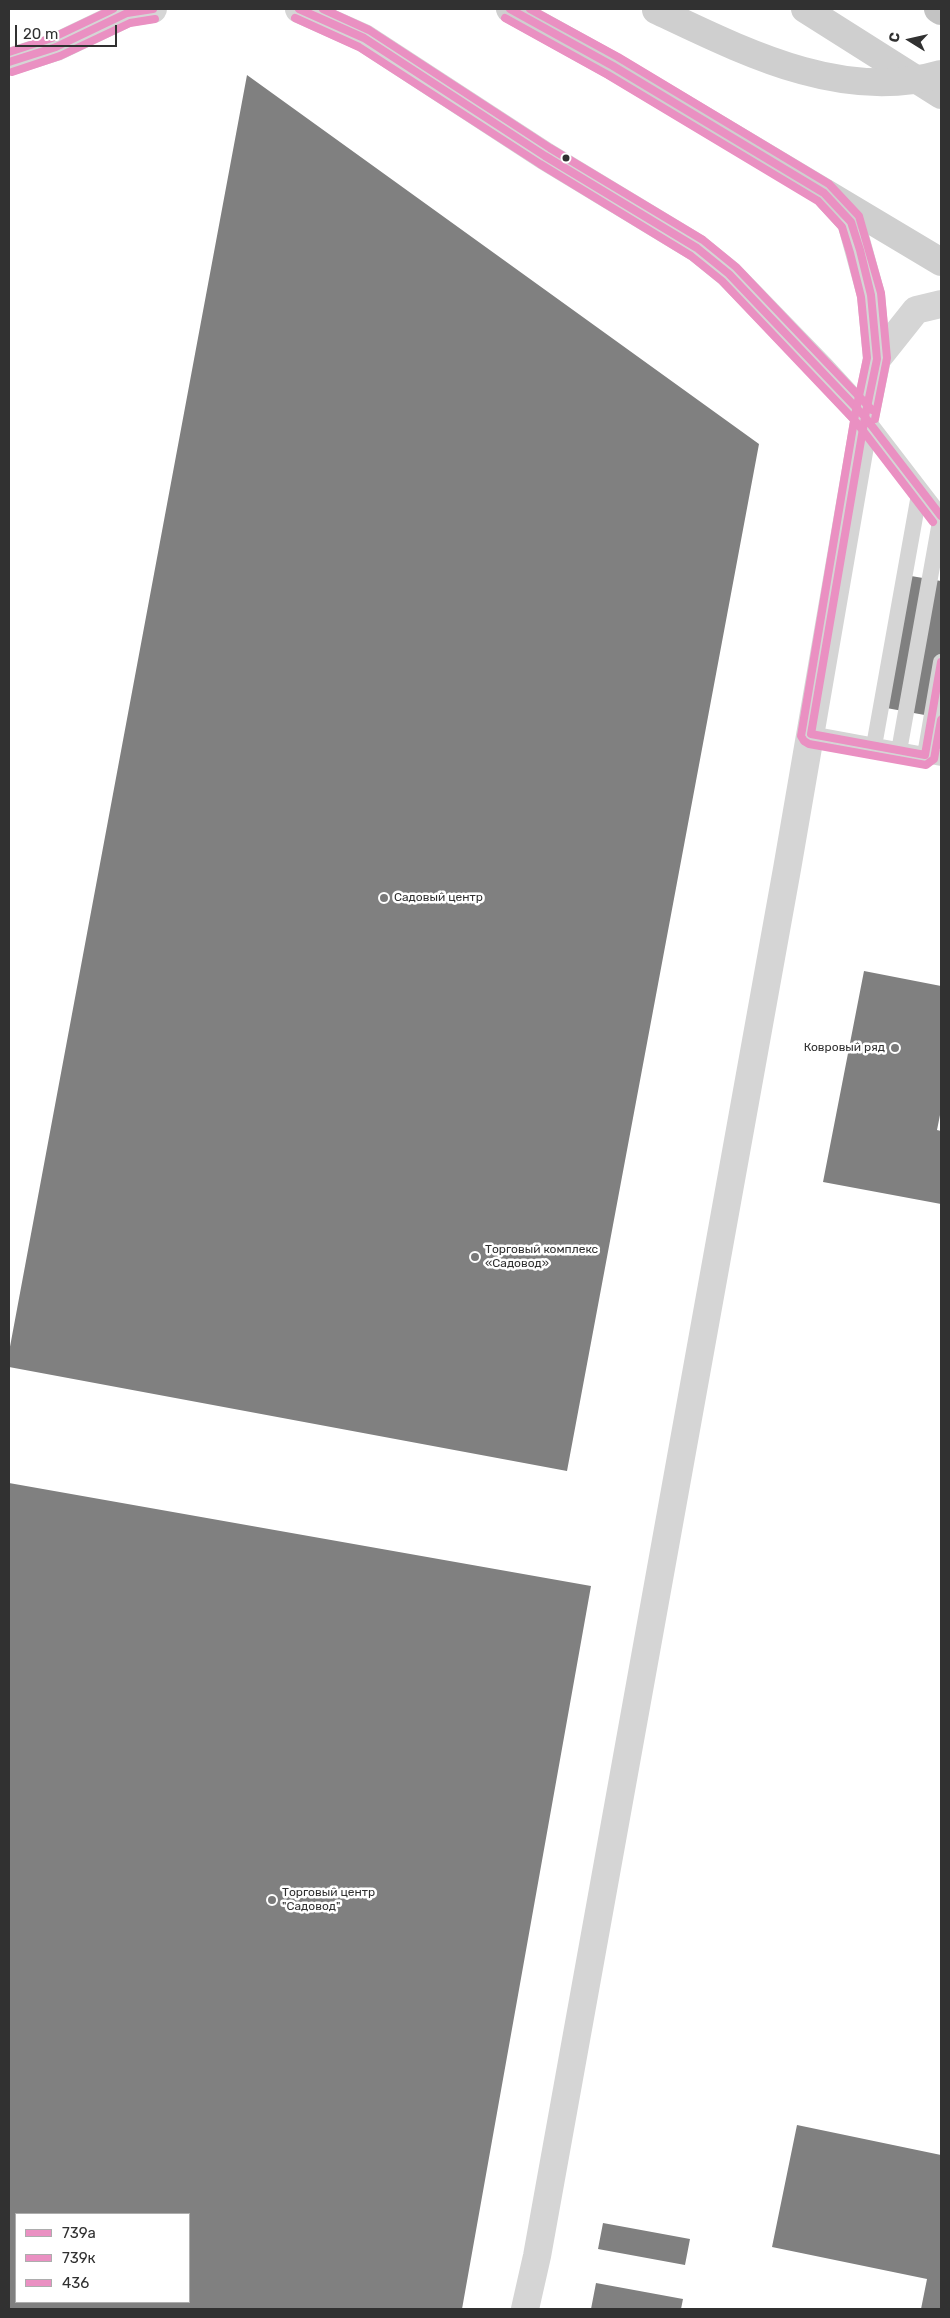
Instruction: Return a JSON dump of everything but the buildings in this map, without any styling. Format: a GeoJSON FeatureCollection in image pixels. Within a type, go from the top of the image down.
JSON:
{"type":"FeatureCollection","features":[{"type":"Feature","properties":{"kind":"main road"},"geometry":{"type":"LineString","coordinates":[[510,9],[613,66],[941,262]]}},
{"type":"Feature","properties":{"kind":"main road"},"geometry":{"type":"LineString","coordinates":[[654,9],[765,59],[821,75],[858,82],[895,82],[941,74]]}},
{"type":"Feature","properties":{"kind":"main road"},"geometry":{"type":"LineString","coordinates":[[805,9],[941,95]]}},
{"type":"Feature","properties":{"kind":"street"},"geometry":{"type":"LineString","coordinates":[[299,9],[364,38],[545,156],[697,248],[729,274],[865,417]]}},
{"type":"Feature","properties":{"kind":"street"},"geometry":{"type":"LineString","coordinates":[[9,62],[56,47],[137,10]]}},
{"type":"Feature","properties":{"kind":"street"},"geometry":{"type":"LineString","coordinates":[[525,2309],[537,2256],[811,734],[865,417],[877,360],[871,295],[860,250],[851,222],[824,193]]}},
{"type":"Feature","properties":{"kind":"street"},"geometry":{"type":"LineString","coordinates":[[877,360],[916,310],[941,304]]}},
{"type":"Feature","properties":{"kind":"lane"},"geometry":{"type":"LineString","coordinates":[[865,417],[941,516],[899,751]]}},
{"type":"Feature","properties":{"kind":"lane"},"geometry":{"type":"LineString","coordinates":[[874,746],[920,489]]}},
{"type":"Feature","properties":{"kind":"lane"},"geometry":{"type":"LineString","coordinates":[[925,756],[941,662]]}},
{"type":"Feature","properties":{"kind":"lane"},"geometry":{"type":"LineString","coordinates":[[811,734],[941,758]]}},
{"type":"Feature","properties":{"kind":"transit line","name":"436"},"geometry":{"type":"LineString","coordinates":[[9,52],[52,38],[113,9]]}},
{"type":"Feature","properties":{"kind":"transit line","name":"739а"},"geometry":{"type":"LineString","coordinates":[[9,62],[56,47],[127,13],[153,9]]}},
{"type":"Feature","properties":{"kind":"transit line","name":"739а"},"geometry":{"type":"LineString","coordinates":[[299,9],[364,38],[545,156],[697,248],[729,274],[865,417],[941,516]]}},
{"type":"Feature","properties":{"kind":"transit line","name":"436"},"geometry":{"type":"LineString","coordinates":[[323,9],[369,30],[550,148],[703,240],[736,267],[872,410]]}},
{"type":"Feature","properties":{"kind":"transit line","name":"739а"},"geometry":{"type":"LineString","coordinates":[[510,9],[613,66],[824,193],[851,222],[871,295],[877,359],[865,417],[811,734],[925,755],[941,662]]}},
{"type":"Feature","properties":{"kind":"transit line","name":"436"},"geometry":{"type":"LineString","coordinates":[[530,9],[618,57],[829,184],[859,216],[881,293],[887,358],[875,419]]}},
{"type":"Feature","properties":{"kind":"transit line","name":"739к"},"geometry":{"type":"LineString","coordinates":[[295,18],[359,47],[540,164],[691,256],[722,281],[857,423],[933,522]]}},
{"type":"Feature","properties":{"kind":"transit line","name":"739к"},"geometry":{"type":"LineString","coordinates":[[505,18],[608,75],[818,201],[842,227],[861,297],[867,358],[855,415],[801,736],[809,744],[926,765],[934,759],[941,720]]}},
{"type":"Feature","properties":{"kind":"transit line","name":"739к"},"geometry":{"type":"LineString","coordinates":[[12,72],[60,56],[130,23],[155,19]]}},
{"type":"Feature","properties":{"kind":"place","name":"Садовый центр"},"geometry":{"type":"Point","coordinates":[384,898]}},
{"type":"Feature","properties":{"kind":"place","name":"Ковровый ряд"},"geometry":{"type":"Point","coordinates":[895,1048]}},
{"type":"Feature","properties":{"kind":"place","name":"Торговый комплекс «Садовод»"},"geometry":{"type":"Point","coordinates":[475,1257]}},
{"type":"Feature","properties":{"kind":"place","name":"Торговый центр \"Садовод\""},"geometry":{"type":"Point","coordinates":[272,1900]}}]}
